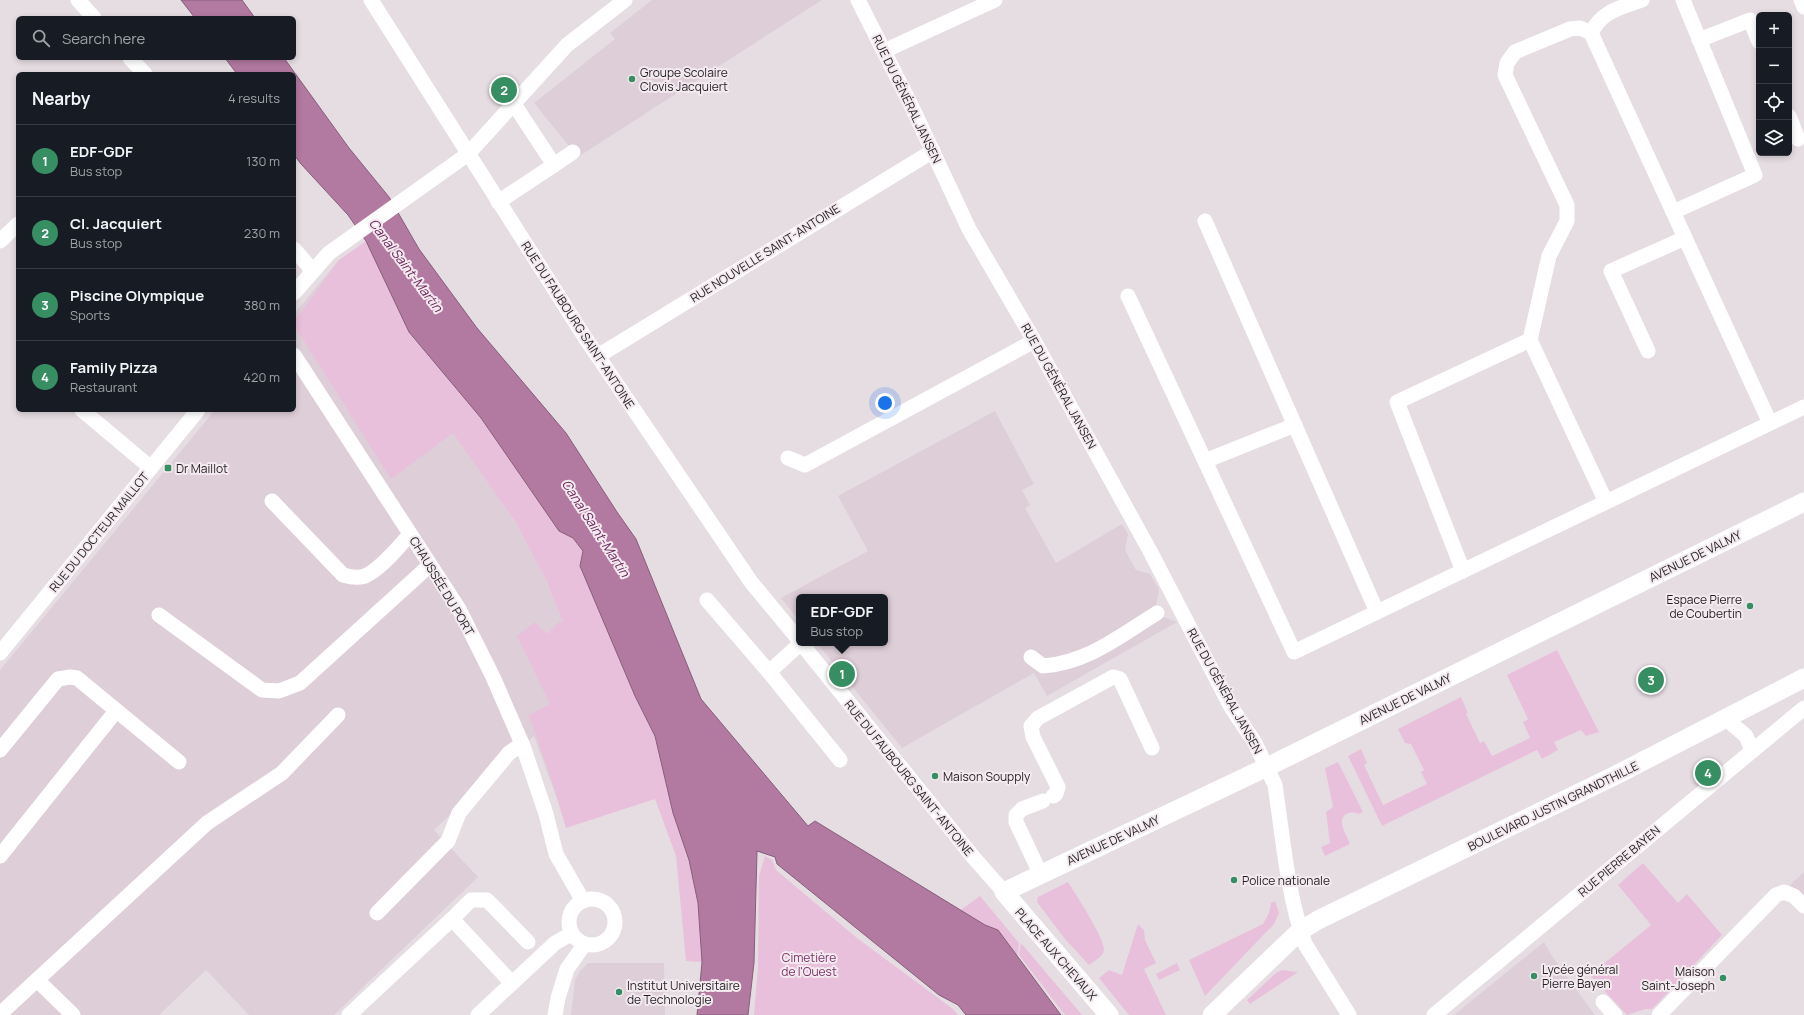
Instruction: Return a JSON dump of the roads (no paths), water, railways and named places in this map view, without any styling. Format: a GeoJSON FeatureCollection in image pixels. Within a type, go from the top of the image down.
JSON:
{"type":"FeatureCollection","features":[{"type":"Feature","properties":{"kind":"main road","name":"AVENUE DE VALMY"},"geometry":{"type":"LineString","coordinates":[[1004,892],[1267,767],[1804,502]]}},
{"type":"Feature","properties":{"kind":"main road","name":"BOULEVARD JUSTIN GRANDTHILLE"},"geometry":{"type":"LineString","coordinates":[[1300,931],[1318,920],[1726,720],[1804,678]]}},
{"type":"Feature","properties":{"kind":"main road","name":"PLACE AUX CHEVAUX"},"geometry":{"type":"LineString","coordinates":[[1004,892],[1109,1015]]}},
{"type":"Feature","properties":{"kind":"main road"},"geometry":{"type":"LineString","coordinates":[[1217,1013],[1300,931]]}},
{"type":"Feature","properties":{"kind":"street"},"geometry":{"type":"LineString","coordinates":[[78,0],[92,16]]}},
{"type":"Feature","properties":{"kind":"street","name":"RUE DU FAUBOURG SAINT-ANTOINE"},"geometry":{"type":"LineString","coordinates":[[371,0],[498,202],[598,356],[751,582],[796,636]]}},
{"type":"Feature","properties":{"kind":"street"},"geometry":{"type":"LineString","coordinates":[[296,291],[329,253],[468,154],[567,45],[625,0]]}},
{"type":"Feature","properties":{"kind":"street","name":"RUE DU GÉNÉRAL JANSEN"},"geometry":{"type":"LineString","coordinates":[[858,0],[933,151],[969,229],[1034,341],[1150,551],[1231,707],[1255,743],[1267,767],[1275,785],[1293,905],[1300,931],[1305,944],[1349,1015]]}},
{"type":"Feature","properties":{"kind":"street"},"geometry":{"type":"LineString","coordinates":[[884,51],[995,0]]}},
{"type":"Feature","properties":{"kind":"street"},"geometry":{"type":"LineString","coordinates":[[1591,34],[1596,23],[1610,11],[1642,0]]}},
{"type":"Feature","properties":{"kind":"street"},"geometry":{"type":"LineString","coordinates":[[1673,212],[1755,175],[1683,0]]}},
{"type":"Feature","properties":{"kind":"street"},"geometry":{"type":"LineString","coordinates":[[1801,0],[1804,7]]}},
{"type":"Feature","properties":{"kind":"street"},"geometry":{"type":"LineString","coordinates":[[1700,40],[1750,20],[1756,35]]}},
{"type":"Feature","properties":{"kind":"street"},"geometry":{"type":"LineString","coordinates":[[1606,502],[1530,340],[1549,256],[1567,221],[1567,205],[1508,85],[1505,75],[1507,63],[1515,52],[1570,29],[1580,28],[1591,34],[1770,423]]}},
{"type":"Feature","properties":{"kind":"street"},"geometry":{"type":"LineString","coordinates":[[132,60],[143,72]]}},
{"type":"Feature","properties":{"kind":"street"},"geometry":{"type":"LineString","coordinates":[[514,104],[554,165]]}},
{"type":"Feature","properties":{"kind":"street"},"geometry":{"type":"LineString","coordinates":[[1791,120],[1798,139]]}},
{"type":"Feature","properties":{"kind":"street","name":"RUE NOUVELLE SAINT-ANTOINE"},"geometry":{"type":"LineString","coordinates":[[598,356],[933,151]]}},
{"type":"Feature","properties":{"kind":"street"},"geometry":{"type":"LineString","coordinates":[[498,202],[573,152]]}},
{"type":"Feature","properties":{"kind":"street"},"geometry":{"type":"LineString","coordinates":[[1205,221],[1377,612]]}},
{"type":"Feature","properties":{"kind":"street"},"geometry":{"type":"LineString","coordinates":[[0,241],[16,226]]}},
{"type":"Feature","properties":{"kind":"street"},"geometry":{"type":"LineString","coordinates":[[1648,351],[1610,271],[1685,238]]}},
{"type":"Feature","properties":{"kind":"street"},"geometry":{"type":"LineString","coordinates":[[296,251],[313,271]]}},
{"type":"Feature","properties":{"kind":"street"},"geometry":{"type":"LineString","coordinates":[[1128,296],[1294,652],[1804,407]]}},
{"type":"Feature","properties":{"kind":"street"},"geometry":{"type":"LineString","coordinates":[[1463,571],[1397,402],[1530,340]]}},
{"type":"Feature","properties":{"kind":"street"},"geometry":{"type":"LineString","coordinates":[[788,458],[805,465],[1034,341]]}},
{"type":"Feature","properties":{"kind":"street","name":"CHAUSSÉE DU PORT"},"geometry":{"type":"LineString","coordinates":[[296,358],[459,609],[493,677],[522,744],[546,814],[556,854],[582,901]]}},
{"type":"Feature","properties":{"kind":"street"},"geometry":{"type":"LineString","coordinates":[[84,412],[151,468]]}},
{"type":"Feature","properties":{"kind":"street","name":"RUE DU DOCTEUR MAILLOT"},"geometry":{"type":"LineString","coordinates":[[0,653],[196,412]]}},
{"type":"Feature","properties":{"kind":"street"},"geometry":{"type":"LineString","coordinates":[[1205,461],[1295,425]]}},
{"type":"Feature","properties":{"kind":"street"},"geometry":{"type":"LineString","coordinates":[[272,501],[343,574],[352,577],[366,575],[393,554],[410,534]]}},
{"type":"Feature","properties":{"kind":"street"},"geometry":{"type":"LineString","coordinates":[[159,615],[262,690],[278,691],[300,683],[430,565]]}},
{"type":"Feature","properties":{"kind":"street"},"geometry":{"type":"LineString","coordinates":[[707,600],[769,672],[840,760]]}},
{"type":"Feature","properties":{"kind":"street"},"geometry":{"type":"LineString","coordinates":[[1031,657],[1043,666],[1061,665],[1093,653],[1157,613]]}},
{"type":"Feature","properties":{"kind":"street"},"geometry":{"type":"LineString","coordinates":[[769,672],[798,646]]}},
{"type":"Feature","properties":{"kind":"street","name":"RUE DU FAUBOURG SAINT-ANTOINE"},"geometry":{"type":"LineString","coordinates":[[803,646],[1004,892]]}},
{"type":"Feature","properties":{"kind":"street"},"geometry":{"type":"LineString","coordinates":[[0,750],[58,679],[70,677],[77,678],[179,762]]}},
{"type":"Feature","properties":{"kind":"street"},"geometry":{"type":"LineString","coordinates":[[1041,875],[1016,822],[1016,815],[1022,809],[1048,799],[1056,794],[1058,787],[1033,737],[1032,726],[1038,718],[1113,677],[1120,679],[1152,748]]}},
{"type":"Feature","properties":{"kind":"street","name":"RUE PIERRE BAYEN"},"geometry":{"type":"LineString","coordinates":[[1434,1015],[1804,708]]}},
{"type":"Feature","properties":{"kind":"street"},"geometry":{"type":"LineString","coordinates":[[0,856],[116,711]]}},
{"type":"Feature","properties":{"kind":"street"},"geometry":{"type":"LineString","coordinates":[[0,1014],[207,823],[282,773],[338,715]]}},
{"type":"Feature","properties":{"kind":"street"},"geometry":{"type":"LineString","coordinates":[[1726,720],[1746,736],[1752,750]]}},
{"type":"Feature","properties":{"kind":"street"},"geometry":{"type":"LineString","coordinates":[[377,913],[448,841],[459,813],[509,753],[522,744]]}},
{"type":"Feature","properties":{"kind":"street"},"geometry":{"type":"LineString","coordinates":[[1659,1015],[1776,895],[1784,892],[1794,896],[1804,906]]}},
{"type":"Feature","properties":{"kind":"street"},"geometry":{"type":"LineString","coordinates":[[591,899],[599,900],[612,910],[615,922],[612,933],[607,940],[596,945],[584,944],[579,942],[571,934],[569,928],[569,915],[572,909],[582,901],[591,899]]}},
{"type":"Feature","properties":{"kind":"street"},"geometry":{"type":"LineString","coordinates":[[349,1015],[471,900],[487,900],[528,942]]}},
{"type":"Feature","properties":{"kind":"street"},"geometry":{"type":"LineString","coordinates":[[452,919],[512,983]]}},
{"type":"Feature","properties":{"kind":"street"},"geometry":{"type":"LineString","coordinates":[[478,1015],[555,943],[571,934]]}},
{"type":"Feature","properties":{"kind":"street"},"geometry":{"type":"LineString","coordinates":[[555,1015],[566,970],[584,944]]}},
{"type":"Feature","properties":{"kind":"street"},"geometry":{"type":"LineString","coordinates":[[37,980],[73,1015]]}},
{"type":"Feature","properties":{"kind":"street"},"geometry":{"type":"LineString","coordinates":[[1603,1002],[1615,1015]]}},
{"type":"Feature","properties":{"kind":"water"},"geometry":{"type":"Polygon","coordinates":[[[181,0],[242,0],[254,16],[193,16],[181,0]]]}},
{"type":"Feature","properties":{"kind":"water"},"geometry":{"type":"Polygon","coordinates":[[[226,60],[285,60],[294,72],[236,72],[226,60]]]}},
{"type":"Feature","properties":{"kind":"water","name":"Canal Saint-Martin"},"geometry":{"type":"Polygon","coordinates":[[[296,75],[349,148],[389,197],[419,249],[477,328],[566,433],[636,539],[701,699],[808,826],[815,821],[985,925],[998,930],[1061,1015],[966,1015],[958,1005],[939,995],[777,864],[775,857],[757,851],[754,963],[748,1015],[697,1015],[702,962],[698,903],[689,860],[673,813],[655,736],[635,696],[580,566],[583,551],[573,538],[559,531],[481,418],[409,332],[366,241],[348,215],[296,158],[296,75]]]}},
{"type":"Feature","properties":{"kind":"place","name":"Groupe Scolaire Clovis Jacquiert"},"geometry":{"type":"Point","coordinates":[632,79]}},
{"type":"Feature","properties":{"kind":"place","name":"Cl. Jacquiert"},"geometry":{"type":"Point","coordinates":[504,90]}},
{"type":"Feature","properties":{"kind":"place","name":"Dr Maillot"},"geometry":{"type":"Point","coordinates":[168,468]}},
{"type":"Feature","properties":{"kind":"place","name":"Espace Pierre de Coubertin"},"geometry":{"type":"Point","coordinates":[1750,606]}},
{"type":"Feature","properties":{"kind":"place","name":"EDF-GDF"},"geometry":{"type":"Point","coordinates":[842,674]}},
{"type":"Feature","properties":{"kind":"place","name":"Piscine Olympique"},"geometry":{"type":"Point","coordinates":[1651,680]}},
{"type":"Feature","properties":{"kind":"place","name":"Family Pizza"},"geometry":{"type":"Point","coordinates":[1708,773]}},
{"type":"Feature","properties":{"kind":"place","name":"Maison Soupply"},"geometry":{"type":"Point","coordinates":[935,776]}},
{"type":"Feature","properties":{"kind":"place","name":"Police nationale"},"geometry":{"type":"Point","coordinates":[1234,880]}},
{"type":"Feature","properties":{"kind":"place","name":"Lycée général Pierre Bayen"},"geometry":{"type":"Point","coordinates":[1534,976]}},
{"type":"Feature","properties":{"kind":"place","name":"Maison Saint-Joseph"},"geometry":{"type":"Point","coordinates":[1723,978]}},
{"type":"Feature","properties":{"kind":"place","name":"Institut Universitaire de Technologie"},"geometry":{"type":"Point","coordinates":[619,992]}},
{"type":"Feature","properties":{"kind":"park label","name":"Cimetière de l'Ouest"},"geometry":{"type":"Point","coordinates":[809,964]}}]}
